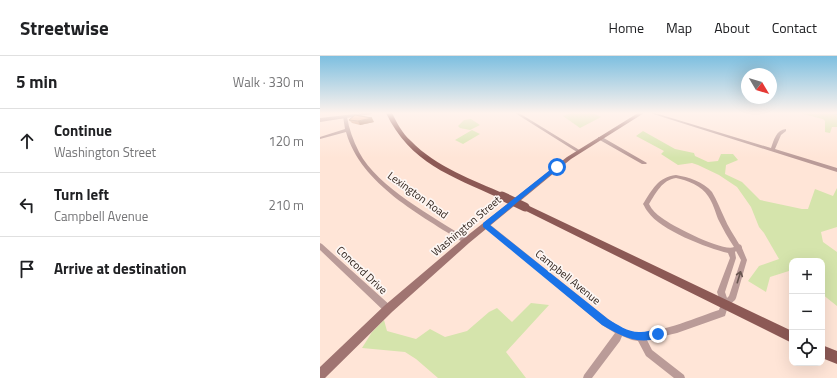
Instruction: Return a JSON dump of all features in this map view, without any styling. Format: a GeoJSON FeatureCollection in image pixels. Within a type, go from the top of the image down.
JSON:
{"type":"FeatureCollection","features":[{"type":"Feature","properties":{"kind":"main road"},"geometry":{"type":"LineString","coordinates":[[397,128],[400,133],[423,155],[445,168],[789,336]]}},
{"type":"Feature","properties":{"kind":"main road","name":"Washington Street"},"geometry":{"type":"LineString","coordinates":[[320,375],[388,309],[466,241],[579,151],[616,128]]}},
{"type":"Feature","properties":{"kind":"main road"},"geometry":{"type":"LineString","coordinates":[[825,352],[837,358]]}},
{"type":"Feature","properties":{"kind":"street"},"geometry":{"type":"LineString","coordinates":[[542,128],[579,151]]}},
{"type":"Feature","properties":{"kind":"street"},"geometry":{"type":"LineString","coordinates":[[701,128],[837,170]]}},
{"type":"Feature","properties":{"kind":"street"},"geometry":{"type":"LineString","coordinates":[[320,138],[348,130]]}},
{"type":"Feature","properties":{"kind":"street","name":"Lexington Road"},"geometry":{"type":"LineString","coordinates":[[348,130],[354,149],[372,173],[386,187],[466,241]]}},
{"type":"Feature","properties":{"kind":"street"},"geometry":{"type":"LineString","coordinates":[[772,150],[778,134],[784,130]]}},
{"type":"Feature","properties":{"kind":"street"},"geometry":{"type":"LineString","coordinates":[[600,138],[644,163]]}},
{"type":"Feature","properties":{"kind":"street"},"geometry":{"type":"LineString","coordinates":[[731,251],[733,258],[721,292],[725,304],[732,298],[744,260],[739,247],[722,222],[709,192],[687,178],[679,176],[670,176],[659,184],[646,204],[647,209],[651,213],[671,227],[694,239],[717,248],[731,251],[739,247]]}},
{"type":"Feature","properties":{"kind":"street","name":"Campbell Avenue"},"geometry":{"type":"LineString","coordinates":[[486,225],[605,322],[620,331],[633,336],[641,337],[658,334],[722,313],[725,304]]}},
{"type":"Feature","properties":{"kind":"street","name":"Concord Drive"},"geometry":{"type":"LineString","coordinates":[[320,246],[388,309]]}},
{"type":"Feature","properties":{"kind":"street"},"geometry":{"type":"LineString","coordinates":[[587,378],[617,338],[620,331]]}},
{"type":"Feature","properties":{"kind":"street"},"geometry":{"type":"LineString","coordinates":[[641,337],[649,353],[681,378]]}},
{"type":"Feature","properties":{"kind":"green space"},"geometry":{"type":"Polygon","coordinates":[[[460,128],[474,128],[470,130],[460,128]]]}},
{"type":"Feature","properties":{"kind":"green space"},"geometry":{"type":"Polygon","coordinates":[[[825,128],[832,128],[830,133],[825,132],[825,128]]]}},
{"type":"Feature","properties":{"kind":"green space"},"geometry":{"type":"Polygon","coordinates":[[[472,130],[480,134],[463,144],[455,140],[472,130]]]}},
{"type":"Feature","properties":{"kind":"green space"},"geometry":{"type":"Polygon","coordinates":[[[643,131],[675,149],[694,153],[695,156],[708,162],[718,161],[721,154],[733,154],[738,160],[726,165],[725,174],[742,182],[760,200],[808,209],[815,189],[833,196],[837,188],[837,227],[821,232],[823,242],[837,252],[837,306],[825,296],[825,258],[789,258],[789,271],[770,277],[766,292],[748,281],[759,266],[779,259],[759,227],[751,207],[737,187],[719,175],[698,165],[692,163],[678,165],[661,154],[664,151],[636,136],[643,131]]]}},
{"type":"Feature","properties":{"kind":"green space"},"geometry":{"type":"Polygon","coordinates":[[[531,303],[549,305],[506,352],[526,378],[438,378],[416,359],[405,352],[362,348],[372,332],[384,320],[387,331],[416,339],[430,329],[445,337],[467,331],[489,312],[497,308],[512,322],[531,303]]]}},
{"type":"Feature","properties":{"kind":"route"},"geometry":{"type":"LineString","coordinates":[[557,167],[486,225],[605,322],[620,331],[633,336],[641,337],[658,334]]}}]}
